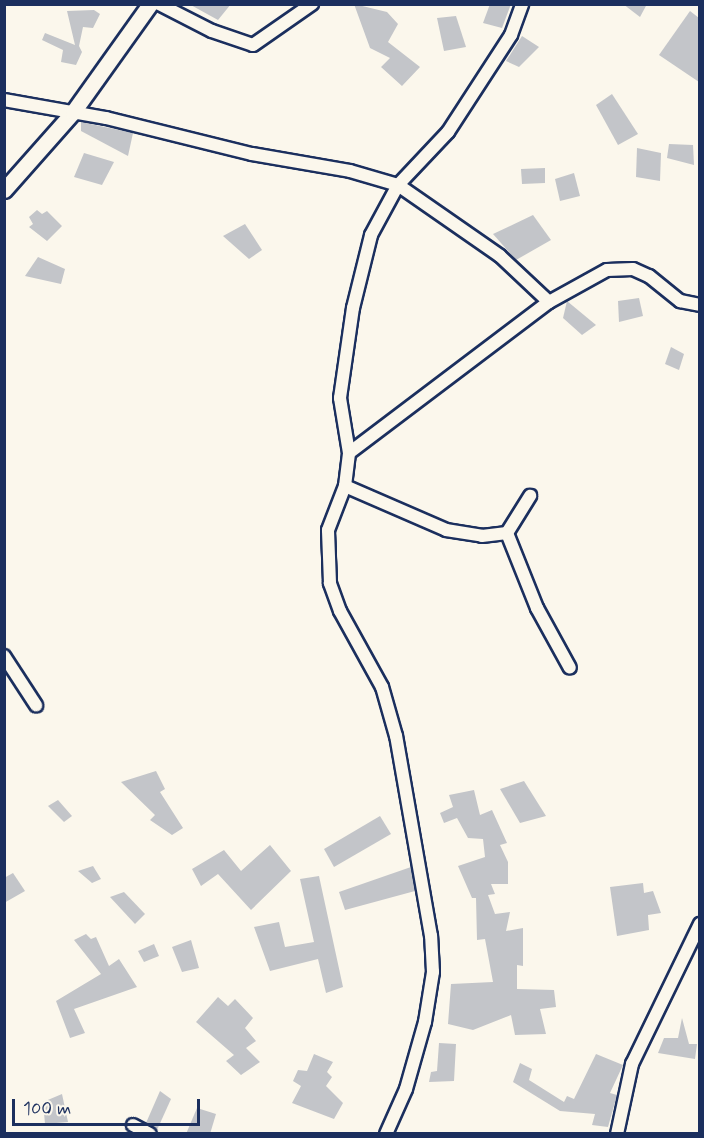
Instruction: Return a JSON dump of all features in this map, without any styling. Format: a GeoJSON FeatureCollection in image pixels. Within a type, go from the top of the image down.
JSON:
{"type":"FeatureCollection","features":[{"type":"Feature","properties":{"kind":"street"},"geometry":{"type":"LineString","coordinates":[[4,190],[73,111],[150,4]]}},
{"type":"Feature","properties":{"kind":"street"},"geometry":{"type":"LineString","coordinates":[[159,4],[212,31],[253,45],[312,4]]}},
{"type":"Feature","properties":{"kind":"street"},"geometry":{"type":"LineString","coordinates":[[386,1134],[406,1089],[425,1022],[433,972],[431,936],[390,716],[382,687],[340,611],[330,583],[328,530],[345,486],[349,453],[340,398],[353,309],[371,235],[398,185],[448,132],[511,35],[522,4]]}},
{"type":"Feature","properties":{"kind":"street"},"geometry":{"type":"LineString","coordinates":[[4,100],[73,111],[252,154],[350,171],[398,185],[500,256],[549,302]]}},
{"type":"Feature","properties":{"kind":"street"},"geometry":{"type":"LineString","coordinates":[[349,453],[549,302],[618,268],[649,276],[680,301],[699,305]]}},
{"type":"Feature","properties":{"kind":"street"},"geometry":{"type":"LineString","coordinates":[[345,486],[446,530],[482,536],[507,533]]}},
{"type":"Feature","properties":{"kind":"street"},"geometry":{"type":"LineString","coordinates":[[507,533],[530,496]]}},
{"type":"Feature","properties":{"kind":"street"},"geometry":{"type":"LineString","coordinates":[[507,533],[537,608],[570,668]]}},
{"type":"Feature","properties":{"kind":"street"},"geometry":{"type":"LineString","coordinates":[[4,656],[36,705]]}},
{"type":"Feature","properties":{"kind":"street"},"geometry":{"type":"LineString","coordinates":[[617,1134],[632,1064],[699,924]]}},
{"type":"Feature","properties":{"kind":"street"},"geometry":{"type":"LineString","coordinates":[[134,1125],[150,1134]]}},
{"type":"Feature","properties":{"kind":"building"},"geometry":{"type":"Polygon","coordinates":[[[189,4],[231,4],[218,20],[189,4]]]}},
{"type":"Feature","properties":{"kind":"building"},"geometry":{"type":"Polygon","coordinates":[[[354,4],[387,12],[398,24],[388,42],[420,67],[402,86],[381,67],[390,58],[370,48],[354,4]]]}},
{"type":"Feature","properties":{"kind":"building"},"geometry":{"type":"Polygon","coordinates":[[[490,4],[511,4],[502,28],[483,23],[490,4]]]}},
{"type":"Feature","properties":{"kind":"building"},"geometry":{"type":"Polygon","coordinates":[[[623,4],[647,4],[640,17],[623,4]]]}},
{"type":"Feature","properties":{"kind":"building"},"geometry":{"type":"Polygon","coordinates":[[[94,10],[100,14],[93,28],[83,27],[79,46],[82,52],[76,65],[61,62],[63,50],[42,40],[45,33],[75,45],[67,11],[94,10]]]}},
{"type":"Feature","properties":{"kind":"building"},"geometry":{"type":"Polygon","coordinates":[[[690,11],[699,18],[699,82],[659,55],[690,11]]]}},
{"type":"Feature","properties":{"kind":"building"},"geometry":{"type":"Polygon","coordinates":[[[456,16],[466,47],[444,51],[437,18],[456,16]]]}},
{"type":"Feature","properties":{"kind":"building"},"geometry":{"type":"Polygon","coordinates":[[[522,36],[539,47],[519,67],[506,61],[522,36]]]}},
{"type":"Feature","properties":{"kind":"building"},"geometry":{"type":"Polygon","coordinates":[[[612,94],[638,134],[618,145],[596,105],[612,94]]]}},
{"type":"Feature","properties":{"kind":"building"},"geometry":{"type":"Polygon","coordinates":[[[81,122],[133,133],[128,156],[81,131],[81,122]]]}},
{"type":"Feature","properties":{"kind":"building"},"geometry":{"type":"Polygon","coordinates":[[[669,144],[693,145],[694,165],[667,158],[669,144]]]}},
{"type":"Feature","properties":{"kind":"building"},"geometry":{"type":"Polygon","coordinates":[[[637,148],[661,153],[660,181],[636,177],[637,148]]]}},
{"type":"Feature","properties":{"kind":"building"},"geometry":{"type":"Polygon","coordinates":[[[84,153],[114,162],[102,185],[74,177],[84,153]]]}},
{"type":"Feature","properties":{"kind":"building"},"geometry":{"type":"Polygon","coordinates":[[[545,168],[545,183],[522,184],[521,169],[545,168]]]}},
{"type":"Feature","properties":{"kind":"building"},"geometry":{"type":"Polygon","coordinates":[[[574,173],[580,196],[560,201],[555,179],[574,173]]]}},
{"type":"Feature","properties":{"kind":"building"},"geometry":{"type":"Polygon","coordinates":[[[37,210],[42,214],[47,211],[62,226],[47,241],[29,227],[33,224],[29,217],[37,210]]]}},
{"type":"Feature","properties":{"kind":"building"},"geometry":{"type":"Polygon","coordinates":[[[533,215],[551,240],[516,260],[493,234],[533,215]]]}},
{"type":"Feature","properties":{"kind":"building"},"geometry":{"type":"Polygon","coordinates":[[[245,224],[262,250],[249,259],[223,236],[245,224]]]}},
{"type":"Feature","properties":{"kind":"building"},"geometry":{"type":"Polygon","coordinates":[[[38,257],[65,269],[61,284],[25,276],[38,257]]]}},
{"type":"Feature","properties":{"kind":"building"},"geometry":{"type":"Polygon","coordinates":[[[639,298],[643,316],[619,322],[618,301],[639,298]]]}},
{"type":"Feature","properties":{"kind":"building"},"geometry":{"type":"Polygon","coordinates":[[[567,301],[596,325],[582,335],[563,318],[567,301]]]}},
{"type":"Feature","properties":{"kind":"building"},"geometry":{"type":"Polygon","coordinates":[[[671,347],[684,354],[679,370],[665,364],[671,347]]]}},
{"type":"Feature","properties":{"kind":"building"},"geometry":{"type":"Polygon","coordinates":[[[156,771],[165,789],[160,792],[183,828],[172,835],[150,820],[155,815],[121,782],[156,771]]]}},
{"type":"Feature","properties":{"kind":"building"},"geometry":{"type":"Polygon","coordinates":[[[524,781],[546,816],[520,823],[500,789],[524,781]]]}},
{"type":"Feature","properties":{"kind":"building"},"geometry":{"type":"Polygon","coordinates":[[[474,790],[480,815],[492,810],[507,843],[500,845],[508,862],[508,884],[491,884],[495,894],[488,895],[495,914],[510,912],[506,931],[523,928],[523,966],[517,965],[517,989],[554,990],[556,1007],[540,1009],[546,1034],[515,1035],[511,1015],[473,1030],[448,1024],[451,984],[493,982],[485,939],[477,940],[476,898],[472,898],[458,866],[485,857],[483,839],[468,838],[457,818],[444,823],[440,813],[453,807],[449,795],[474,790]]]}},
{"type":"Feature","properties":{"kind":"building"},"geometry":{"type":"Polygon","coordinates":[[[58,800],[72,816],[64,822],[48,806],[58,800]]]}},
{"type":"Feature","properties":{"kind":"building"},"geometry":{"type":"Polygon","coordinates":[[[380,816],[391,834],[334,867],[324,849],[380,816]]]}},
{"type":"Feature","properties":{"kind":"building"},"geometry":{"type":"Polygon","coordinates":[[[270,845],[291,871],[251,910],[218,874],[201,886],[192,869],[224,850],[241,871],[270,845]]]}},
{"type":"Feature","properties":{"kind":"building"},"geometry":{"type":"Polygon","coordinates":[[[93,866],[101,879],[92,883],[78,871],[93,866]]]}},
{"type":"Feature","properties":{"kind":"building"},"geometry":{"type":"Polygon","coordinates":[[[411,867],[415,891],[345,910],[339,892],[411,867]]]}},
{"type":"Feature","properties":{"kind":"building"},"geometry":{"type":"Polygon","coordinates":[[[13,873],[25,891],[4,903],[4,878],[13,873]]]}},
{"type":"Feature","properties":{"kind":"building"},"geometry":{"type":"Polygon","coordinates":[[[319,876],[343,987],[326,993],[318,959],[270,971],[254,927],[279,922],[285,947],[314,942],[300,879],[319,876]]]}},
{"type":"Feature","properties":{"kind":"building"},"geometry":{"type":"Polygon","coordinates":[[[643,883],[644,893],[653,891],[661,913],[648,915],[649,930],[617,936],[610,887],[643,883]]]}},
{"type":"Feature","properties":{"kind":"building"},"geometry":{"type":"Polygon","coordinates":[[[124,892],[145,914],[135,924],[110,897],[124,892]]]}},
{"type":"Feature","properties":{"kind":"building"},"geometry":{"type":"Polygon","coordinates":[[[86,934],[91,939],[96,937],[109,966],[119,959],[137,987],[74,1009],[85,1033],[70,1038],[56,1001],[101,974],[74,940],[86,934]]]}},
{"type":"Feature","properties":{"kind":"building"},"geometry":{"type":"Polygon","coordinates":[[[191,940],[199,968],[182,972],[172,947],[191,940]]]}},
{"type":"Feature","properties":{"kind":"building"},"geometry":{"type":"Polygon","coordinates":[[[154,944],[159,956],[144,962],[138,951],[154,944]]]}},
{"type":"Feature","properties":{"kind":"building"},"geometry":{"type":"Polygon","coordinates":[[[218,997],[228,1006],[235,999],[253,1018],[245,1028],[256,1041],[246,1048],[260,1062],[241,1075],[226,1061],[234,1055],[196,1022],[218,997]]]}},
{"type":"Feature","properties":{"kind":"building"},"geometry":{"type":"Polygon","coordinates":[[[682,1018],[689,1044],[697,1044],[695,1059],[658,1053],[664,1038],[678,1038],[682,1018]]]}},
{"type":"Feature","properties":{"kind":"building"},"geometry":{"type":"Polygon","coordinates":[[[439,1043],[456,1044],[454,1081],[429,1082],[431,1072],[437,1071],[439,1043]]]}},
{"type":"Feature","properties":{"kind":"building"},"geometry":{"type":"Polygon","coordinates":[[[314,1054],[333,1062],[327,1072],[332,1077],[326,1086],[343,1103],[334,1119],[292,1103],[301,1086],[293,1081],[298,1070],[307,1071],[314,1054]]]}},
{"type":"Feature","properties":{"kind":"building"},"geometry":{"type":"Polygon","coordinates":[[[596,1054],[623,1065],[610,1093],[617,1095],[608,1127],[592,1125],[595,1114],[560,1111],[513,1082],[520,1063],[532,1069],[529,1080],[564,1102],[567,1096],[574,1099],[596,1054]]]}},
{"type":"Feature","properties":{"kind":"building"},"geometry":{"type":"Polygon","coordinates":[[[160,1091],[171,1099],[157,1130],[146,1123],[160,1091]]]}},
{"type":"Feature","properties":{"kind":"building"},"geometry":{"type":"Polygon","coordinates":[[[62,1094],[68,1122],[45,1124],[43,1102],[62,1094]]]}},
{"type":"Feature","properties":{"kind":"building"},"geometry":{"type":"Polygon","coordinates":[[[197,1108],[216,1114],[210,1134],[186,1134],[197,1108]]]}}]}
